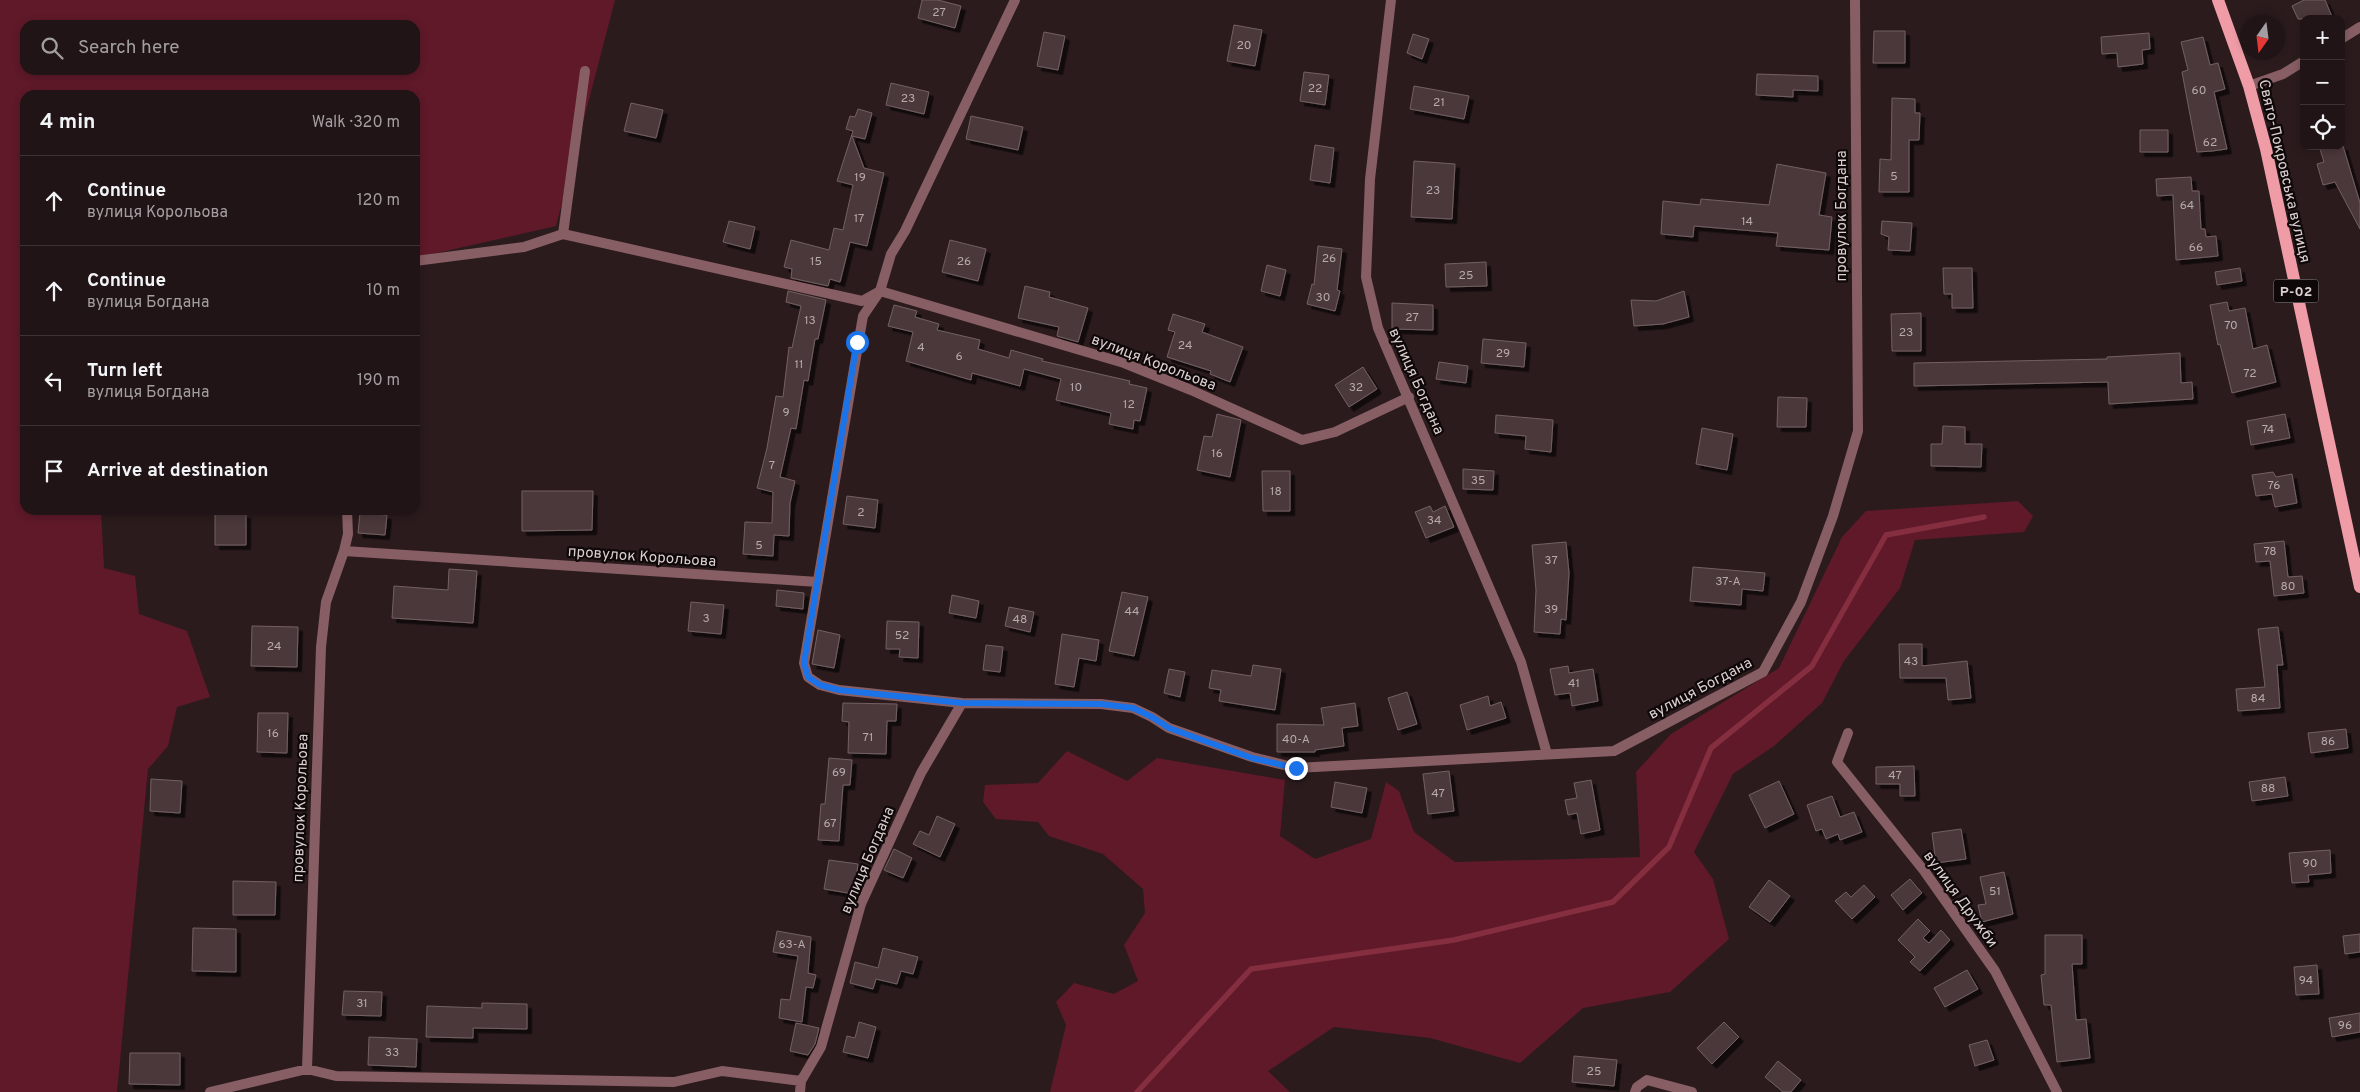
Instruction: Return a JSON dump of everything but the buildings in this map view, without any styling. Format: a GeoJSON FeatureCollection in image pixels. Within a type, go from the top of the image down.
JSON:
{"type":"FeatureCollection","features":[{"type":"Feature","properties":{"kind":"main road","name":"Свято-Покровська вулиця"},"geometry":{"type":"LineString","coordinates":[[2218,0],[2248,86],[2266,149],[2360,587]]}},
{"type":"Feature","properties":{"kind":"street"},"geometry":{"type":"LineString","coordinates":[[818,582],[857,342],[863,316],[880,291],[891,254],[905,231],[1015,0]]}},
{"type":"Feature","properties":{"kind":"street","name":"вулиця Богдана"},"geometry":{"type":"LineString","coordinates":[[1391,0],[1370,179],[1366,277],[1378,328],[1521,662],[1547,754]]}},
{"type":"Feature","properties":{"kind":"street","name":"провулок Богдана"},"geometry":{"type":"LineString","coordinates":[[1855,0],[1858,431]]}},
{"type":"Feature","properties":{"kind":"street"},"geometry":{"type":"LineString","coordinates":[[2345,36],[2360,27]]}},
{"type":"Feature","properties":{"kind":"street"},"geometry":{"type":"LineString","coordinates":[[2248,86],[2283,74],[2300,63]]}},
{"type":"Feature","properties":{"kind":"street"},"geometry":{"type":"LineString","coordinates":[[563,234],[586,70]]}},
{"type":"Feature","properties":{"kind":"street"},"geometry":{"type":"LineString","coordinates":[[420,260],[524,248],[563,234],[862,301],[880,291]]}},
{"type":"Feature","properties":{"kind":"street","name":"вулиця Корольова"},"geometry":{"type":"LineString","coordinates":[[880,291],[1124,363],[1191,390],[1288,436],[1302,440],[1334,432],[1408,397]]}},
{"type":"Feature","properties":{"kind":"street","name":"вулиця Богдана"},"geometry":{"type":"LineString","coordinates":[[818,582],[804,663],[808,677],[820,685],[839,690],[962,703],[1101,704],[1133,708],[1169,728],[1252,758],[1296,768],[1614,751],[1763,672],[1801,602],[1833,516],[1858,431]]}},
{"type":"Feature","properties":{"kind":"street","name":"провулок Корольова"},"geometry":{"type":"LineString","coordinates":[[307,1069],[320,647],[326,602],[348,534],[347,515]]}},
{"type":"Feature","properties":{"kind":"street","name":"провулок Корольова"},"geometry":{"type":"LineString","coordinates":[[344,551],[818,582]]}},
{"type":"Feature","properties":{"kind":"street","name":"вулиця Богдана"},"geometry":{"type":"LineString","coordinates":[[800,1092],[801,1081],[822,1047],[861,904],[921,774],[962,703]]}},
{"type":"Feature","properties":{"kind":"street","name":"вулиця Дружби"},"geometry":{"type":"LineString","coordinates":[[1848,733],[1837,762],[1925,872],[1994,972],[2057,1092]]}},
{"type":"Feature","properties":{"kind":"street"},"geometry":{"type":"LineString","coordinates":[[210,1092],[307,1069],[336,1076],[674,1082],[722,1071],[801,1081]]}},
{"type":"Feature","properties":{"kind":"street"},"geometry":{"type":"LineString","coordinates":[[1635,1092],[1637,1087],[1646,1080],[1692,1092]]}},
{"type":"Feature","properties":{"kind":"shaded area"},"geometry":{"type":"Polygon","coordinates":[[[0,0],[615,0],[556,226],[420,257],[420,90],[20,90],[20,515],[101,515],[104,568],[135,576],[139,614],[187,631],[210,697],[177,707],[168,746],[148,769],[117,1092],[0,1092],[0,0]]]}},
{"type":"Feature","properties":{"kind":"shaded area"},"geometry":{"type":"Polygon","coordinates":[[[2018,501],[2033,516],[2024,532],[1915,540],[1900,588],[1844,661],[1822,703],[1774,746],[1733,774],[1694,852],[1713,879],[1729,939],[1670,992],[1583,1008],[1520,1063],[1430,1038],[1334,1027],[1268,1071],[1290,1092],[1050,1092],[1066,1025],[1056,1002],[1074,983],[1114,994],[1138,981],[1124,945],[1145,913],[1143,889],[1103,854],[1049,836],[1038,822],[996,819],[983,802],[985,785],[1038,783],[1067,751],[1127,781],[1157,758],[1285,780],[1280,836],[1315,859],[1371,839],[1386,782],[1399,791],[1414,832],[1455,862],[1640,857],[1636,772],[1671,734],[1779,668],[1842,537],[1866,511],[2018,501]]]}},
{"type":"Feature","properties":{"kind":"waterway"},"geometry":{"type":"LineString","coordinates":[[1137,1092],[1251,969],[1454,940],[1613,902],[1669,847],[1711,748],[1812,666],[1886,535],[1984,517]]}},
{"type":"Feature","properties":{"kind":"route"},"geometry":{"type":"LineString","coordinates":[[857,342],[804,663],[808,677],[820,685],[839,690],[962,703],[1101,704],[1133,708],[1169,728],[1252,758],[1296,768]]}}]}
